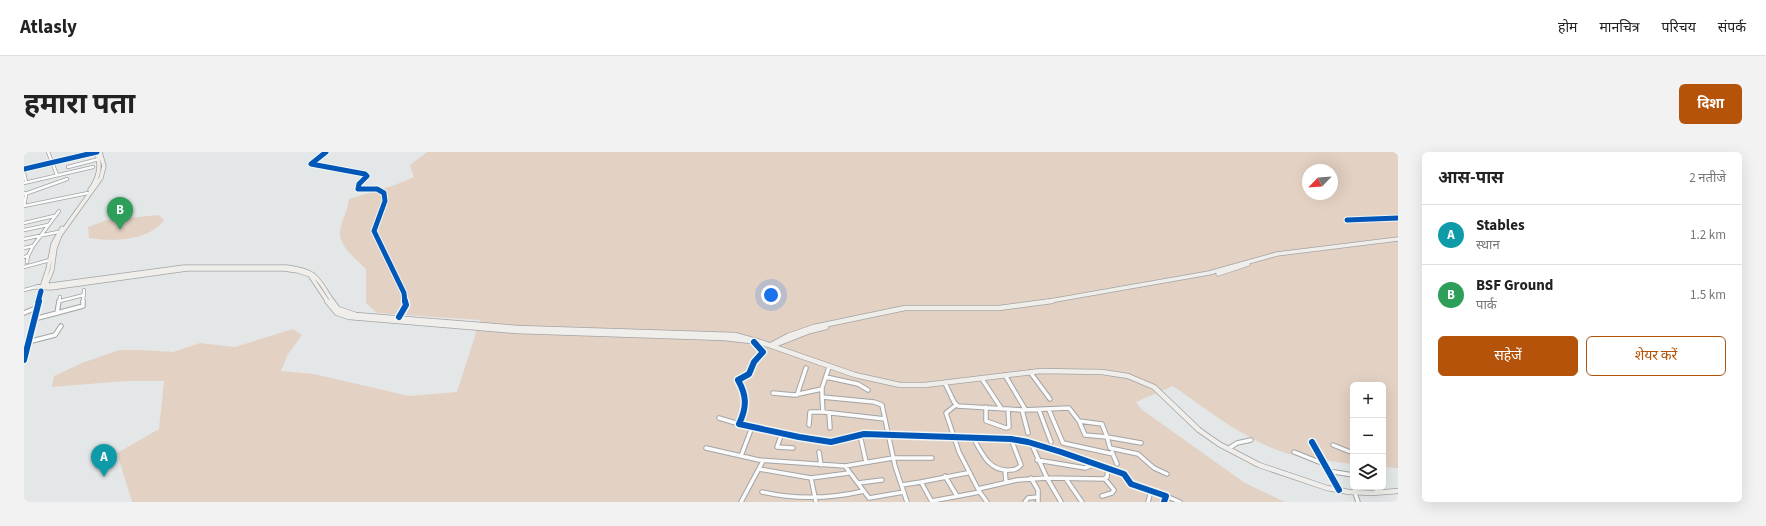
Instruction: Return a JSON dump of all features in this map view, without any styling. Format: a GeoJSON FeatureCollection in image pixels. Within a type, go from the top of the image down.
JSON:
{"type":"FeatureCollection","features":[{"type":"Feature","properties":{"kind":"main road"},"geometry":{"type":"LineString","coordinates":[[43,288],[53,244],[58,232],[88,193],[99,175],[101,166],[97,152]]}},
{"type":"Feature","properties":{"kind":"main road"},"geometry":{"type":"LineString","coordinates":[[43,288],[52,270],[58,238],[101,178],[104,166],[100,152]]}},
{"type":"Feature","properties":{"kind":"main road"},"geometry":{"type":"LineString","coordinates":[[772,345],[816,329],[907,311],[928,309],[993,311],[1053,304],[1213,275],[1279,256],[1398,240]]}},
{"type":"Feature","properties":{"kind":"main road"},"geometry":{"type":"LineString","coordinates":[[36,287],[43,288],[184,268],[244,266],[302,270],[314,274],[338,309],[356,315],[399,317],[542,330],[726,334],[742,336],[772,345],[829,367],[884,383],[914,386],[1030,372],[1102,372],[1128,376],[1137,379],[1159,391],[1172,406],[1199,430],[1228,449],[1259,465],[1355,494],[1398,491]]}},
{"type":"Feature","properties":{"kind":"main road"},"geometry":{"type":"LineString","coordinates":[[302,270],[310,275],[331,307],[337,313],[349,317],[516,331],[724,338],[761,342]]}},
{"type":"Feature","properties":{"kind":"street"},"geometry":{"type":"LineString","coordinates":[[48,152],[57,175]]}},
{"type":"Feature","properties":{"kind":"street"},"geometry":{"type":"LineString","coordinates":[[24,169],[97,152]]}},
{"type":"Feature","properties":{"kind":"street"},"geometry":{"type":"LineString","coordinates":[[326,152],[311,164],[365,174],[367,176],[358,185],[358,189],[377,190],[384,194],[385,201],[374,231],[404,292],[406,305],[399,317]]}},
{"type":"Feature","properties":{"kind":"street"},"geometry":{"type":"LineString","coordinates":[[68,167],[99,159]]}},
{"type":"Feature","properties":{"kind":"street"},"geometry":{"type":"LineString","coordinates":[[24,173],[25,183],[93,167]]}},
{"type":"Feature","properties":{"kind":"street"},"geometry":{"type":"LineString","coordinates":[[68,179],[25,193],[24,206],[88,193]]}},
{"type":"Feature","properties":{"kind":"street"},"geometry":{"type":"LineString","coordinates":[[27,262],[33,246],[59,210]]}},
{"type":"Feature","properties":{"kind":"street"},"geometry":{"type":"LineString","coordinates":[[24,222],[54,216]]}},
{"type":"Feature","properties":{"kind":"street"},"geometry":{"type":"LineString","coordinates":[[1348,220],[1398,218]]}},
{"type":"Feature","properties":{"kind":"street"},"geometry":{"type":"LineString","coordinates":[[24,230],[48,224]]}},
{"type":"Feature","properties":{"kind":"street"},"geometry":{"type":"LineString","coordinates":[[24,239],[58,232]]}},
{"type":"Feature","properties":{"kind":"street"},"geometry":{"type":"LineString","coordinates":[[24,248],[33,246]]}},
{"type":"Feature","properties":{"kind":"street"},"geometry":{"type":"LineString","coordinates":[[24,257],[28,256]]}},
{"type":"Feature","properties":{"kind":"street"},"geometry":{"type":"LineString","coordinates":[[24,268],[50,260]]}},
{"type":"Feature","properties":{"kind":"street"},"geometry":{"type":"LineString","coordinates":[[24,290],[36,287]]}},
{"type":"Feature","properties":{"kind":"street"},"geometry":{"type":"LineString","coordinates":[[24,360],[36,308],[43,288]]}},
{"type":"Feature","properties":{"kind":"street"},"geometry":{"type":"LineString","coordinates":[[34,319],[83,306],[84,290]]}},
{"type":"Feature","properties":{"kind":"street"},"geometry":{"type":"LineString","coordinates":[[60,301],[84,295]]}},
{"type":"Feature","properties":{"kind":"street"},"geometry":{"type":"LineString","coordinates":[[58,313],[60,297]]}},
{"type":"Feature","properties":{"kind":"street"},"geometry":{"type":"LineString","coordinates":[[24,313],[36,308]]}},
{"type":"Feature","properties":{"kind":"street"},"geometry":{"type":"LineString","coordinates":[[28,342],[55,335],[61,326]]}},
{"type":"Feature","properties":{"kind":"street"},"geometry":{"type":"LineString","coordinates":[[24,338],[29,337]]}},
{"type":"Feature","properties":{"kind":"street"},"geometry":{"type":"LineString","coordinates":[[739,424],[745,410],[745,393],[738,380],[749,374],[754,362],[762,352],[761,348],[754,342]]}},
{"type":"Feature","properties":{"kind":"street"},"geometry":{"type":"LineString","coordinates":[[823,412],[822,389],[829,367]]}},
{"type":"Feature","properties":{"kind":"street"},"geometry":{"type":"LineString","coordinates":[[797,395],[806,368]]}},
{"type":"Feature","properties":{"kind":"street"},"geometry":{"type":"LineString","coordinates":[[1030,372],[1050,399]]}},
{"type":"Feature","properties":{"kind":"street"},"geometry":{"type":"LineString","coordinates":[[1006,375],[1024,410],[1028,433]]}},
{"type":"Feature","properties":{"kind":"street"},"geometry":{"type":"LineString","coordinates":[[826,377],[858,384],[868,390]]}},
{"type":"Feature","properties":{"kind":"street"},"geometry":{"type":"LineString","coordinates":[[982,379],[1001,408]]}},
{"type":"Feature","properties":{"kind":"street"},"geometry":{"type":"LineString","coordinates":[[946,383],[956,405]]}},
{"type":"Feature","properties":{"kind":"street"},"geometry":{"type":"LineString","coordinates":[[773,393],[797,395],[822,389]]}},
{"type":"Feature","properties":{"kind":"street"},"geometry":{"type":"LineString","coordinates":[[822,397],[878,403],[884,408],[893,458],[907,502]]}},
{"type":"Feature","properties":{"kind":"street"},"geometry":{"type":"LineString","coordinates":[[987,502],[967,473],[952,438],[946,413],[956,405],[1024,410],[1069,408],[1079,421],[1085,435],[1141,443]]}},
{"type":"Feature","properties":{"kind":"street"},"geometry":{"type":"LineString","coordinates":[[986,407],[986,421],[1006,428],[1009,428],[1008,409]]}},
{"type":"Feature","properties":{"kind":"street"},"geometry":{"type":"LineString","coordinates":[[1039,410],[1051,442]]}},
{"type":"Feature","properties":{"kind":"street"},"geometry":{"type":"LineString","coordinates":[[1049,410],[1063,443],[1112,454]]}},
{"type":"Feature","properties":{"kind":"street"},"geometry":{"type":"LineString","coordinates":[[808,425],[810,412],[823,412],[885,419]]}},
{"type":"Feature","properties":{"kind":"street"},"geometry":{"type":"LineString","coordinates":[[830,413],[830,428]]}},
{"type":"Feature","properties":{"kind":"street"},"geometry":{"type":"LineString","coordinates":[[719,418],[752,427],[832,442],[860,435],[888,434],[974,439],[1011,439],[1031,443],[1108,468],[1124,474],[1131,484],[1180,502]]}},
{"type":"Feature","properties":{"kind":"street"},"geometry":{"type":"LineString","coordinates":[[1079,421],[1101,423],[1117,464]]}},
{"type":"Feature","properties":{"kind":"street"},"geometry":{"type":"LineString","coordinates":[[741,456],[752,427]]}},
{"type":"Feature","properties":{"kind":"street"},"geometry":{"type":"LineString","coordinates":[[782,433],[777,447],[793,448]]}},
{"type":"Feature","properties":{"kind":"street"},"geometry":{"type":"LineString","coordinates":[[860,435],[866,462]]}},
{"type":"Feature","properties":{"kind":"street"},"geometry":{"type":"LineString","coordinates":[[974,439],[990,466],[1005,470],[1017,469],[1021,464],[1011,439]]}},
{"type":"Feature","properties":{"kind":"street"},"geometry":{"type":"LineString","coordinates":[[1228,449],[1237,443],[1251,440]]}},
{"type":"Feature","properties":{"kind":"street"},"geometry":{"type":"LineString","coordinates":[[1312,442],[1339,490]]}},
{"type":"Feature","properties":{"kind":"street"},"geometry":{"type":"LineString","coordinates":[[1031,443],[1037,460],[1061,502]]}},
{"type":"Feature","properties":{"kind":"street"},"geometry":{"type":"LineString","coordinates":[[1333,445],[1350,452]]}},
{"type":"Feature","properties":{"kind":"street"},"geometry":{"type":"LineString","coordinates":[[706,448],[764,461],[821,465],[844,466],[893,458],[932,458]]}},
{"type":"Feature","properties":{"kind":"street"},"geometry":{"type":"LineString","coordinates":[[1110,448],[1127,450],[1140,455],[1150,466],[1167,474]]}},
{"type":"Feature","properties":{"kind":"street"},"geometry":{"type":"LineString","coordinates":[[819,452],[821,465]]}},
{"type":"Feature","properties":{"kind":"street"},"geometry":{"type":"LineString","coordinates":[[1294,452],[1324,464]]}},
{"type":"Feature","properties":{"kind":"street"},"geometry":{"type":"LineString","coordinates":[[1037,460],[1088,468],[1096,464]]}},
{"type":"Feature","properties":{"kind":"street"},"geometry":{"type":"LineString","coordinates":[[741,502],[764,461]]}},
{"type":"Feature","properties":{"kind":"street"},"geometry":{"type":"LineString","coordinates":[[844,466],[870,500],[904,492]]}},
{"type":"Feature","properties":{"kind":"street"},"geometry":{"type":"LineString","coordinates":[[1105,479],[1107,478],[1108,468]]}},
{"type":"Feature","properties":{"kind":"street"},"geometry":{"type":"LineString","coordinates":[[759,469],[792,476],[811,478],[850,473]]}},
{"type":"Feature","properties":{"kind":"street"},"geometry":{"type":"LineString","coordinates":[[1005,470],[1006,482]]}},
{"type":"Feature","properties":{"kind":"street"},"geometry":{"type":"LineString","coordinates":[[1328,471],[1350,475]]}},
{"type":"Feature","properties":{"kind":"street"},"geometry":{"type":"LineString","coordinates":[[902,485],[967,473]]}},
{"type":"Feature","properties":{"kind":"street"},"geometry":{"type":"LineString","coordinates":[[945,476],[957,496]]}},
{"type":"Feature","properties":{"kind":"street"},"geometry":{"type":"LineString","coordinates":[[811,478],[816,500]]}},
{"type":"Feature","properties":{"kind":"street"},"geometry":{"type":"LineString","coordinates":[[921,482],[932,501],[979,491],[1006,482],[1031,478],[1105,479]]}},
{"type":"Feature","properties":{"kind":"street"},"geometry":{"type":"LineString","coordinates":[[1025,502],[1028,498],[1038,500],[1038,490],[1031,478]]}},
{"type":"Feature","properties":{"kind":"street"},"geometry":{"type":"LineString","coordinates":[[1066,479],[1082,502]]}},
{"type":"Feature","properties":{"kind":"street"},"geometry":{"type":"LineString","coordinates":[[1102,496],[1112,493],[1114,490],[1105,479]]}},
{"type":"Feature","properties":{"kind":"street"},"geometry":{"type":"LineString","coordinates":[[858,483],[882,480]]}},
{"type":"Feature","properties":{"kind":"street"},"geometry":{"type":"LineString","coordinates":[[762,492],[784,498],[816,500],[864,491]]}},
{"type":"Feature","properties":{"kind":"street"},"geometry":{"type":"LineString","coordinates":[[1148,502],[1151,491]]}},
{"type":"Feature","properties":{"kind":"street"},"geometry":{"type":"LineString","coordinates":[[1355,494],[1358,502]]}},
{"type":"Feature","properties":{"kind":"street"},"geometry":{"type":"LineString","coordinates":[[1164,502],[1166,496]]}},
{"type":"Feature","properties":{"kind":"shaded area"},"geometry":{"type":"Polygon","coordinates":[[[427,152],[1398,152],[1398,468],[1386,467],[1386,382],[1350,382],[1350,464],[1297,456],[1273,449],[1243,434],[1173,386],[1136,402],[1141,409],[1245,483],[1285,502],[132,502],[117,453],[159,429],[164,381],[126,381],[52,387],[54,376],[82,363],[119,350],[173,352],[200,343],[235,347],[293,329],[302,335],[288,354],[281,371],[314,374],[409,396],[457,392],[480,320],[377,313],[366,303],[366,269],[348,252],[340,236],[340,230],[349,199],[395,185],[414,177],[410,165],[427,152]]]}},
{"type":"Feature","properties":{"kind":"shaded area"},"geometry":{"type":"Polygon","coordinates":[[[159,215],[164,220],[157,227],[140,236],[119,240],[89,238],[88,227],[107,220],[159,215]]]}},
{"type":"Feature","properties":{"kind":"cycle path"},"geometry":{"type":"LineString","coordinates":[[24,169],[97,152]]}},
{"type":"Feature","properties":{"kind":"cycle path"},"geometry":{"type":"LineString","coordinates":[[326,152],[311,164],[365,174],[367,176],[359,184],[358,189],[377,189],[384,193],[385,201],[374,231],[404,293],[406,305],[399,317]]}},
{"type":"Feature","properties":{"kind":"cycle path"},"geometry":{"type":"LineString","coordinates":[[1347,220],[1398,218]]}},
{"type":"Feature","properties":{"kind":"cycle path"},"geometry":{"type":"LineString","coordinates":[[24,360],[41,291]]}},
{"type":"Feature","properties":{"kind":"cycle path"},"geometry":{"type":"LineString","coordinates":[[754,342],[763,352],[754,362],[749,374],[738,380],[745,393],[744,414],[739,424],[799,437],[831,442],[864,434],[1011,439],[1028,442],[1124,474],[1131,484],[1166,496],[1164,502]]}},
{"type":"Feature","properties":{"kind":"cycle path"},"geometry":{"type":"LineString","coordinates":[[1312,442],[1339,490]]}},
{"type":"Feature","properties":{"kind":"place","name":"BSF Ground"},"geometry":{"type":"Point","coordinates":[120,230]}},
{"type":"Feature","properties":{"kind":"place","name":"Stables"},"geometry":{"type":"Point","coordinates":[104,477]}}]}
